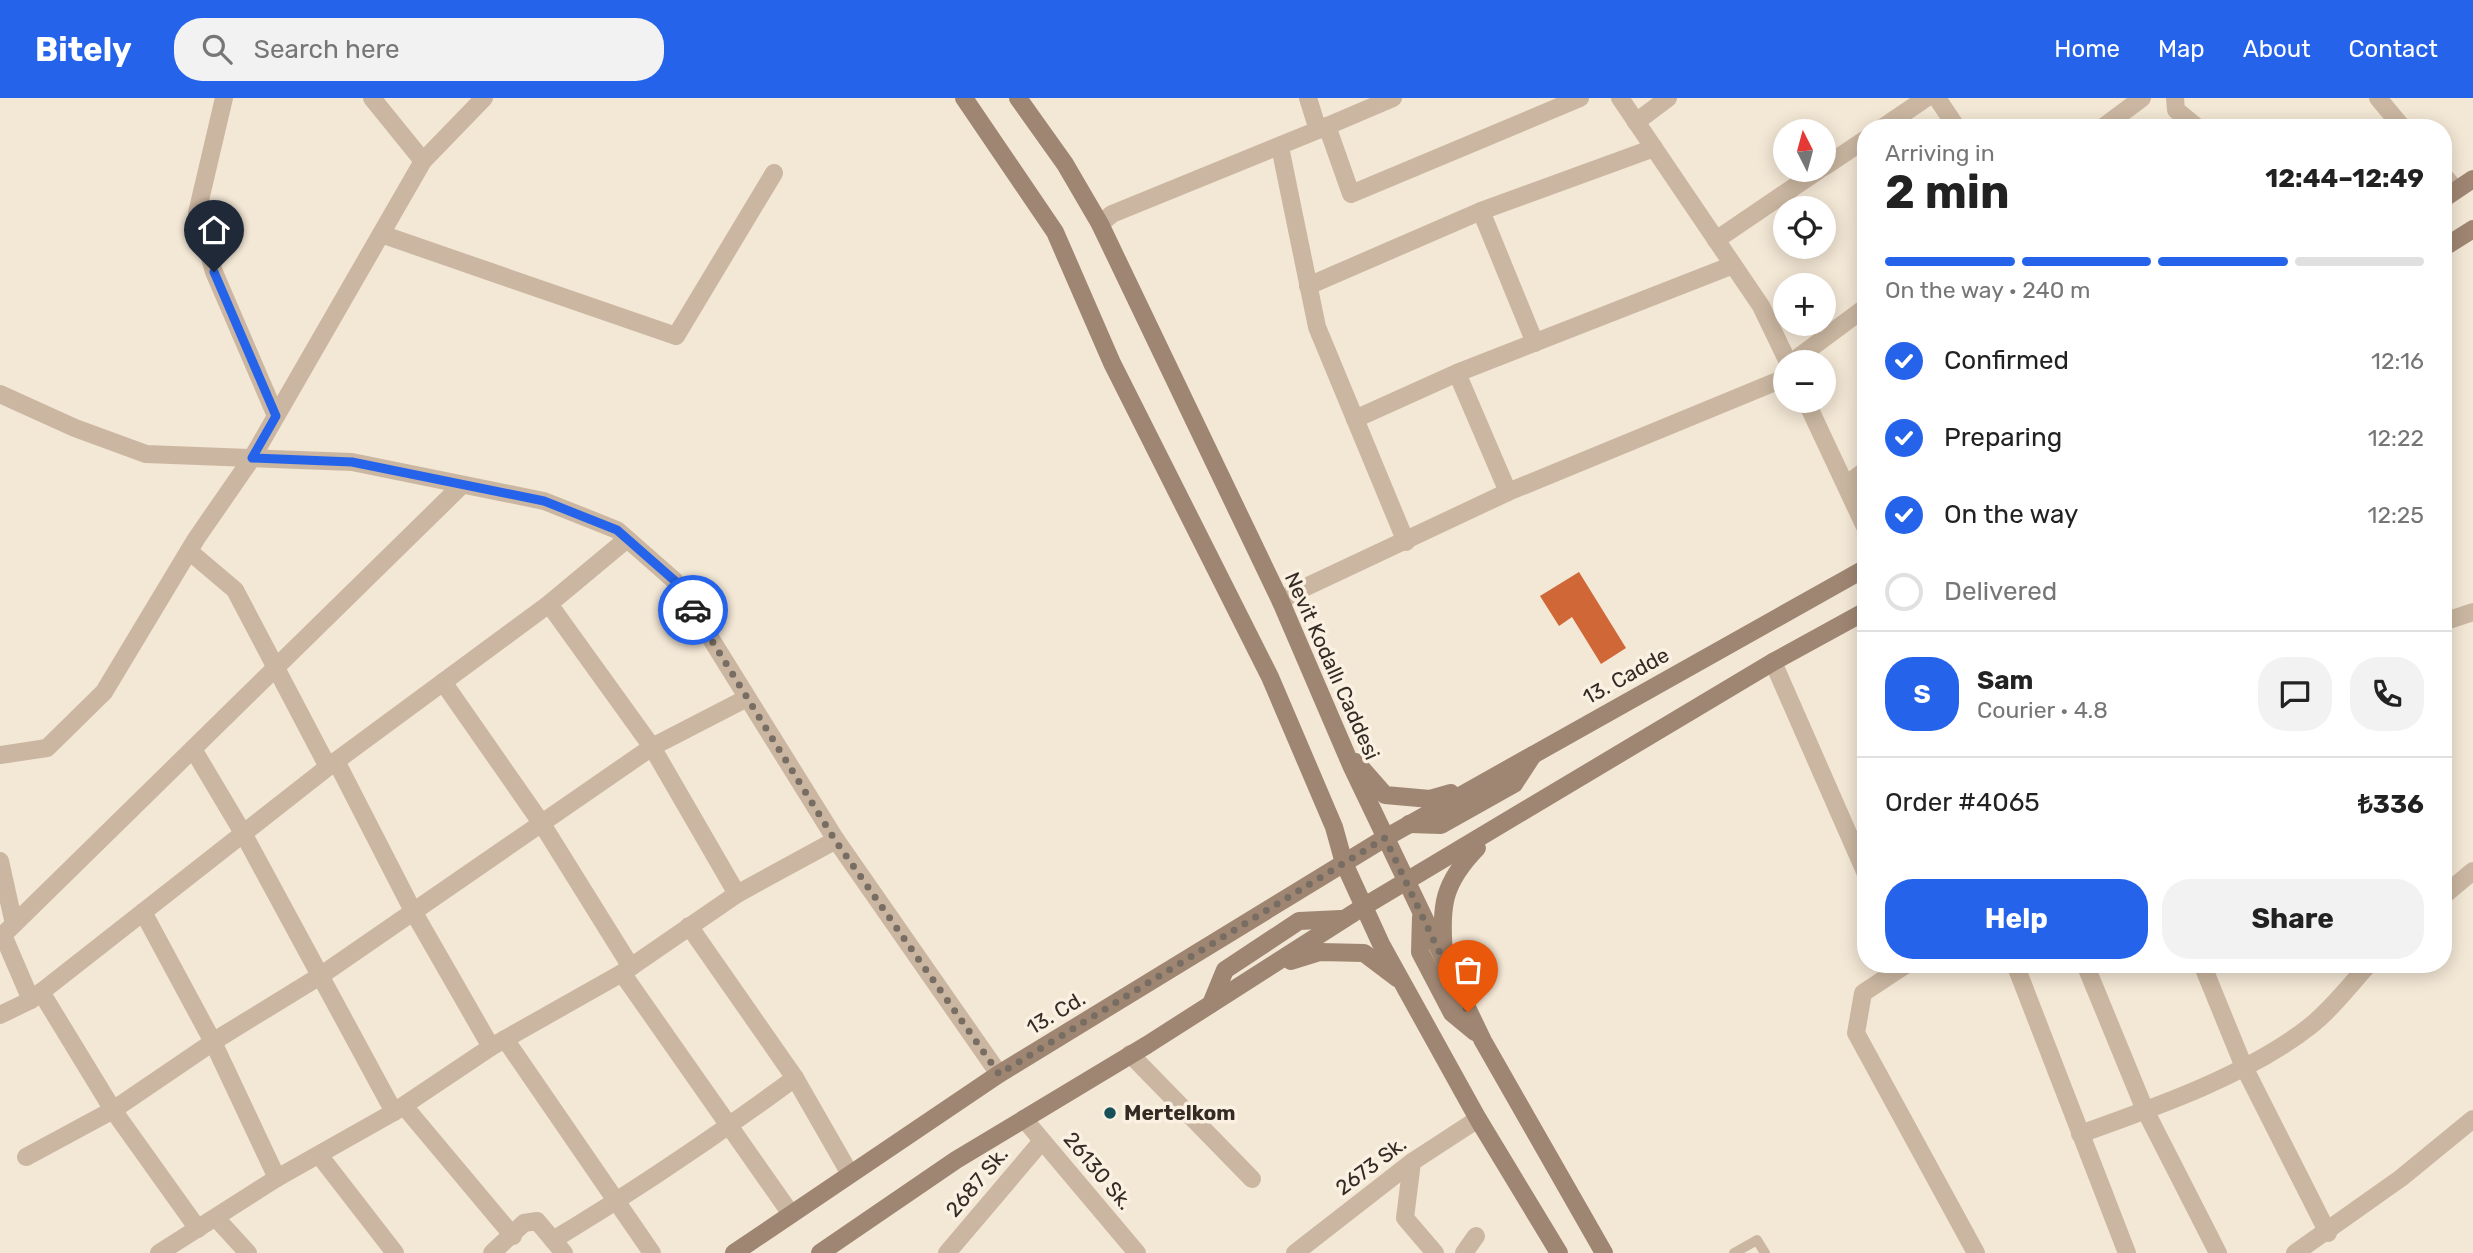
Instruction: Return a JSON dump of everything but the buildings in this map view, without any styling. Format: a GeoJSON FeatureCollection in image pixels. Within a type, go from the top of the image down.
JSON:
{"type":"FeatureCollection","features":[{"type":"Feature","properties":{"kind":"main road"},"geometry":{"type":"LineString","coordinates":[[964,98],[1055,232],[1112,363],[1270,677],[1334,827],[1344,863],[1381,944],[1478,1119],[1559,1253]]}},
{"type":"Feature","properties":{"kind":"main road","name":"Nevit Kodallı Caddesi"},"geometry":{"type":"LineString","coordinates":[[1018,98],[1065,164],[1100,224],[1281,602],[1343,747],[1444,963],[1480,1036],[1604,1253]]}},
{"type":"Feature","properties":{"kind":"main road"},"geometry":{"type":"LineString","coordinates":[[2452,193],[2473,179]]}},
{"type":"Feature","properties":{"kind":"main road"},"geometry":{"type":"LineString","coordinates":[[2452,242],[2473,229]]}},
{"type":"Feature","properties":{"kind":"main road","name":"13. Cadde"},"geometry":{"type":"LineString","coordinates":[[1409,824],[1857,573]]}},
{"type":"Feature","properties":{"kind":"main road"},"geometry":{"type":"LineString","coordinates":[[820,1253],[956,1160],[1211,1004],[1363,907],[1773,662],[1857,616]]}},
{"type":"Feature","properties":{"kind":"main road"},"geometry":{"type":"LineString","coordinates":[[1343,747],[1385,795],[1430,799],[1478,785]]}},
{"type":"Feature","properties":{"kind":"main road"},"geometry":{"type":"LineString","coordinates":[[1409,824],[1441,825],[1514,785],[1533,754]]}},
{"type":"Feature","properties":{"kind":"main road","name":"13. Cd."},"geometry":{"type":"LineString","coordinates":[[734,1253],[999,1074],[1409,824]]}},
{"type":"Feature","properties":{"kind":"main road"},"geometry":{"type":"LineString","coordinates":[[1444,963],[1440,912],[1458,867],[1495,829]]}},
{"type":"Feature","properties":{"kind":"main road"},"geometry":{"type":"LineString","coordinates":[[1421,914],[1420,952],[1452,1013],[1480,1036]]}},
{"type":"Feature","properties":{"kind":"main road"},"geometry":{"type":"LineString","coordinates":[[1211,1004],[1225,970],[1299,922],[1345,919]]}},
{"type":"Feature","properties":{"kind":"main road"},"geometry":{"type":"LineString","coordinates":[[1268,968],[1320,952],[1364,953],[1401,981]]}},
{"type":"Feature","properties":{"kind":"street"},"geometry":{"type":"LineString","coordinates":[[224,98],[197,213],[214,272],[276,416]]}},
{"type":"Feature","properties":{"kind":"street"},"geometry":{"type":"LineString","coordinates":[[372,98],[423,161]]}},
{"type":"Feature","properties":{"kind":"street"},"geometry":{"type":"LineString","coordinates":[[0,755],[47,748],[81,719],[104,692],[189,551],[252,458],[423,161],[484,98]]}},
{"type":"Feature","properties":{"kind":"street"},"geometry":{"type":"LineString","coordinates":[[1308,98],[1351,194],[1580,98]]}},
{"type":"Feature","properties":{"kind":"street"},"geometry":{"type":"LineString","coordinates":[[1100,224],[1112,214],[1280,148],[1393,98]]}},
{"type":"Feature","properties":{"kind":"street"},"geometry":{"type":"LineString","coordinates":[[1620,98],[1761,306],[1784,350]]}},
{"type":"Feature","properties":{"kind":"street"},"geometry":{"type":"LineString","coordinates":[[1636,122],[1668,98]]}},
{"type":"Feature","properties":{"kind":"street"},"geometry":{"type":"LineString","coordinates":[[1895,119],[1926,98]]}},
{"type":"Feature","properties":{"kind":"street"},"geometry":{"type":"LineString","coordinates":[[1937,98],[1951,119]]}},
{"type":"Feature","properties":{"kind":"street"},"geometry":{"type":"LineString","coordinates":[[2114,119],[2141,98]]}},
{"type":"Feature","properties":{"kind":"street"},"geometry":{"type":"LineString","coordinates":[[2175,98],[2176,110],[2187,119]]}},
{"type":"Feature","properties":{"kind":"street"},"geometry":{"type":"LineString","coordinates":[[2378,98],[2396,119]]}},
{"type":"Feature","properties":{"kind":"street"},"geometry":{"type":"LineString","coordinates":[[1836,158],[1857,145]]}},
{"type":"Feature","properties":{"kind":"street"},"geometry":{"type":"LineString","coordinates":[[1280,148],[1317,327],[1406,542]]}},
{"type":"Feature","properties":{"kind":"street"},"geometry":{"type":"LineString","coordinates":[[1308,286],[1481,211],[1654,148]]}},
{"type":"Feature","properties":{"kind":"street"},"geometry":{"type":"LineString","coordinates":[[381,234],[676,336],[774,173]]}},
{"type":"Feature","properties":{"kind":"street"},"geometry":{"type":"LineString","coordinates":[[1716,240],[1801,182]]}},
{"type":"Feature","properties":{"kind":"street"},"geometry":{"type":"LineString","coordinates":[[1481,211],[1535,343]]}},
{"type":"Feature","properties":{"kind":"street"},"geometry":{"type":"LineString","coordinates":[[1355,419],[1457,373],[1733,265]]}},
{"type":"Feature","properties":{"kind":"street"},"geometry":{"type":"LineString","coordinates":[[1807,350],[1857,314]]}},
{"type":"Feature","properties":{"kind":"street"},"geometry":{"type":"LineString","coordinates":[[1457,373],[1508,492]]}},
{"type":"Feature","properties":{"kind":"street"},"geometry":{"type":"LineString","coordinates":[[1281,602],[1291,594],[1508,492],[1773,383]]}},
{"type":"Feature","properties":{"kind":"street"},"geometry":{"type":"LineString","coordinates":[[0,394],[75,428],[146,454],[352,462],[544,501],[617,530],[675,581],[835,840],[999,1074]]}},
{"type":"Feature","properties":{"kind":"street"},"geometry":{"type":"LineString","coordinates":[[1813,413],[1857,508]]}},
{"type":"Feature","properties":{"kind":"street"},"geometry":{"type":"LineString","coordinates":[[1847,484],[1857,477]]}},
{"type":"Feature","properties":{"kind":"street"},"geometry":{"type":"LineString","coordinates":[[198,1229],[36,996],[3,935],[462,485]]}},
{"type":"Feature","properties":{"kind":"street"},"geometry":{"type":"LineString","coordinates":[[0,1016],[36,996],[332,764],[548,604],[627,539]]}},
{"type":"Feature","properties":{"kind":"street"},"geometry":{"type":"LineString","coordinates":[[189,551],[235,590],[412,911],[498,1042],[652,1253]]}},
{"type":"Feature","properties":{"kind":"street"},"geometry":{"type":"LineString","coordinates":[[548,604],[652,747],[737,894]]}},
{"type":"Feature","properties":{"kind":"street"},"geometry":{"type":"LineString","coordinates":[[2452,619],[2473,612]]}},
{"type":"Feature","properties":{"kind":"street"},"geometry":{"type":"LineString","coordinates":[[1773,662],[1857,853]]}},
{"type":"Feature","properties":{"kind":"street"},"geometry":{"type":"LineString","coordinates":[[443,682],[542,824],[626,970],[729,1127],[791,1214]]}},
{"type":"Feature","properties":{"kind":"street"},"geometry":{"type":"LineString","coordinates":[[26,1157],[113,1110],[214,1042],[320,976],[652,747],[747,698]]}},
{"type":"Feature","properties":{"kind":"street"},"geometry":{"type":"LineString","coordinates":[[193,749],[243,834],[320,976],[399,1109],[513,1236]]}},
{"type":"Feature","properties":{"kind":"street"},"geometry":{"type":"LineString","coordinates":[[159,1253],[277,1178],[399,1109],[498,1042],[626,970],[737,894],[835,840]]}},
{"type":"Feature","properties":{"kind":"street"},"geometry":{"type":"LineString","coordinates":[[0,861],[15,924]]}},
{"type":"Feature","properties":{"kind":"street"},"geometry":{"type":"LineString","coordinates":[[2452,888],[2473,871]]}},
{"type":"Feature","properties":{"kind":"street"},"geometry":{"type":"LineString","coordinates":[[143,912],[214,1042],[277,1178]]}},
{"type":"Feature","properties":{"kind":"street"},"geometry":{"type":"LineString","coordinates":[[689,926],[795,1078],[850,1174]]}},
{"type":"Feature","properties":{"kind":"street"},"geometry":{"type":"LineString","coordinates":[[1894,973],[1863,993],[1856,1033],[1976,1253]]}},
{"type":"Feature","properties":{"kind":"street"},"geometry":{"type":"LineString","coordinates":[[2017,973],[2127,1253]]}},
{"type":"Feature","properties":{"kind":"street"},"geometry":{"type":"LineString","coordinates":[[2089,973],[2145,1110],[2218,1253]]}},
{"type":"Feature","properties":{"kind":"street"},"geometry":{"type":"LineString","coordinates":[[2206,973],[2244,1067],[2328,1233]]}},
{"type":"Feature","properties":{"kind":"street"},"geometry":{"type":"LineString","coordinates":[[2080,1134],[2145,1110],[2244,1067],[2310,1027],[2361,973]]}},
{"type":"Feature","properties":{"kind":"street"},"geometry":{"type":"LineString","coordinates":[[1130,1054],[1252,1179]]}},
{"type":"Feature","properties":{"kind":"street"},"geometry":{"type":"LineString","coordinates":[[492,1253],[524,1223],[537,1222],[558,1247],[617,1202],[729,1127],[795,1078]]}},
{"type":"Feature","properties":{"kind":"street","name":"26130 Sk."},"geometry":{"type":"LineString","coordinates":[[1024,1119],[1137,1253]]}},
{"type":"Feature","properties":{"kind":"street","name":"2673 Sk."},"geometry":{"type":"LineString","coordinates":[[1295,1253],[1412,1162],[1478,1119]]}},
{"type":"Feature","properties":{"kind":"street"},"geometry":{"type":"LineString","coordinates":[[2295,1253],[2328,1233],[2473,1119]]}},
{"type":"Feature","properties":{"kind":"street","name":"2687 Sk."},"geometry":{"type":"LineString","coordinates":[[951,1252],[1042,1141]]}},
{"type":"Feature","properties":{"kind":"street"},"geometry":{"type":"LineString","coordinates":[[318,1154],[395,1253]]}},
{"type":"Feature","properties":{"kind":"street"},"geometry":{"type":"LineString","coordinates":[[1412,1162],[1405,1218],[1434,1253]]}},
{"type":"Feature","properties":{"kind":"street"},"geometry":{"type":"LineString","coordinates":[[216,1217],[248,1253]]}},
{"type":"Feature","properties":{"kind":"street"},"geometry":{"type":"LineString","coordinates":[[1464,1253],[1476,1236]]}},
{"type":"Feature","properties":{"kind":"lane"},"geometry":{"type":"LineString","coordinates":[[1734,1253],[1757,1240],[1765,1253]]}},
{"type":"Feature","properties":{"kind":"way so far"},"geometry":{"type":"LineString","coordinates":[[693,610],[835,840],[999,1074],[1385,838],[1468,1012]]}},
{"type":"Feature","properties":{"kind":"place","name":"Mertelkom"},"geometry":{"type":"Point","coordinates":[1110,1113]}},
{"type":"Feature","properties":{"kind":"route"},"geometry":{"type":"LineString","coordinates":[[214,272],[276,416],[252,458],[352,462],[544,501],[617,530],[675,581],[693,610]]}}]}
